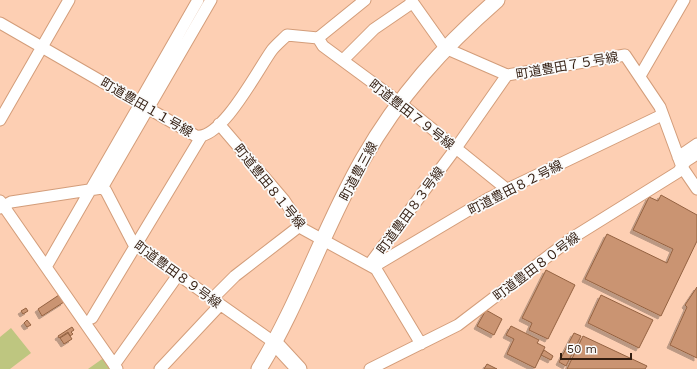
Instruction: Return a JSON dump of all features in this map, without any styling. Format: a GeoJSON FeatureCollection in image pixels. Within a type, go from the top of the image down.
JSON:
{"type":"FeatureCollection","features":[{"type":"Feature","properties":{"kind":"street"},"geometry":{"type":"LineString","coordinates":[[0,120],[69,0]]}},
{"type":"Feature","properties":{"kind":"street"},"geometry":{"type":"LineString","coordinates":[[49,267],[97,189],[198,0]]}},
{"type":"Feature","properties":{"kind":"street"},"geometry":{"type":"LineString","coordinates":[[142,105],[211,0]]}},
{"type":"Feature","properties":{"kind":"street"},"geometry":{"type":"LineString","coordinates":[[318,38],[365,0]]}},
{"type":"Feature","properties":{"kind":"street","name":"町道豊三線"},"geometry":{"type":"LineString","coordinates":[[259,369],[275,343],[362,160],[399,102],[445,48],[496,0]]}},
{"type":"Feature","properties":{"kind":"street"},"geometry":{"type":"LineString","coordinates":[[640,76],[684,0]]}},
{"type":"Feature","properties":{"kind":"street"},"geometry":{"type":"LineString","coordinates":[[342,60],[374,29],[412,2],[445,48]]}},
{"type":"Feature","properties":{"kind":"street","name":"町道豊田１１号線"},"geometry":{"type":"LineString","coordinates":[[0,23],[196,136],[201,137],[207,135],[219,124],[250,85],[272,50],[287,35],[318,38]]}},
{"type":"Feature","properties":{"kind":"street","name":"町道豊田７９号線"},"geometry":{"type":"LineString","coordinates":[[318,38],[323,46],[399,102],[504,187],[505,190]]}},
{"type":"Feature","properties":{"kind":"street","name":"町道豊田７５号線"},"geometry":{"type":"LineString","coordinates":[[445,48],[507,75],[625,55],[660,107],[680,162],[697,189]]}},
{"type":"Feature","properties":{"kind":"street","name":"町道豊田８３号線"},"geometry":{"type":"LineString","coordinates":[[371,266],[507,75]]}},
{"type":"Feature","properties":{"kind":"street","name":"町道豊田８２号線"},"geometry":{"type":"LineString","coordinates":[[371,266],[505,190],[662,114]]}},
{"type":"Feature","properties":{"kind":"street","name":"町道豊田８１号線"},"geometry":{"type":"LineString","coordinates":[[219,124],[284,200],[303,229],[323,242],[371,266]]}},
{"type":"Feature","properties":{"kind":"street"},"geometry":{"type":"LineString","coordinates":[[92,318],[137,246],[201,137]]}},
{"type":"Feature","properties":{"kind":"street"},"geometry":{"type":"LineString","coordinates":[[680,162],[697,144]]}},
{"type":"Feature","properties":{"kind":"street","name":"町道豊田８０号線"},"geometry":{"type":"LineString","coordinates":[[370,369],[458,325],[572,238],[678,172],[680,162],[686,161],[697,154]]}},
{"type":"Feature","properties":{"kind":"street"},"geometry":{"type":"LineString","coordinates":[[97,189],[3,204],[49,267],[115,365],[178,275]]}},
{"type":"Feature","properties":{"kind":"street","name":"町道豊田８９号線"},"geometry":{"type":"LineString","coordinates":[[97,189],[106,191],[130,240],[275,343]]}},
{"type":"Feature","properties":{"kind":"street"},"geometry":{"type":"LineString","coordinates":[[160,369],[216,302],[235,276],[301,225]]}},
{"type":"Feature","properties":{"kind":"street"},"geometry":{"type":"LineString","coordinates":[[371,266],[421,344]]}},
{"type":"Feature","properties":{"kind":"street"},"geometry":{"type":"LineString","coordinates":[[275,343],[299,369]]}},
{"type":"Feature","properties":{"kind":"green space"},"geometry":{"type":"Polygon","coordinates":[[[11,328],[31,353],[10,369],[0,369],[0,337],[11,328]]]}},
{"type":"Feature","properties":{"kind":"green space"},"geometry":{"type":"Polygon","coordinates":[[[105,357],[113,369],[88,369],[105,357]]]}},
{"type":"Feature","properties":{"kind":"building"},"geometry":{"type":"Polygon","coordinates":[[[661,195],[697,215],[697,241],[661,316],[585,279],[607,234],[667,263],[673,249],[633,230],[649,197],[658,201],[661,195]]]}},
{"type":"Feature","properties":{"kind":"building"},"geometry":{"type":"Polygon","coordinates":[[[546,270],[575,285],[548,339],[529,330],[532,323],[522,318],[546,270]]]}},
{"type":"Feature","properties":{"kind":"building"},"geometry":{"type":"Polygon","coordinates":[[[697,287],[697,358],[670,345],[687,307],[685,305],[697,287]]]}},
{"type":"Feature","properties":{"kind":"building"},"geometry":{"type":"Polygon","coordinates":[[[59,295],[64,302],[42,316],[38,309],[59,295]]]}},
{"type":"Feature","properties":{"kind":"building"},"geometry":{"type":"Polygon","coordinates":[[[601,295],[653,320],[639,348],[588,323],[601,295]]]}},
{"type":"Feature","properties":{"kind":"building"},"geometry":{"type":"Polygon","coordinates":[[[26,308],[28,311],[23,314],[21,311],[26,308]]]}},
{"type":"Feature","properties":{"kind":"building"},"geometry":{"type":"Polygon","coordinates":[[[486,310],[502,319],[494,335],[477,326],[486,310]]]}},
{"type":"Feature","properties":{"kind":"building"},"geometry":{"type":"Polygon","coordinates":[[[27,320],[31,325],[27,327],[24,323],[27,320]]]}},
{"type":"Feature","properties":{"kind":"building"},"geometry":{"type":"Polygon","coordinates":[[[511,326],[539,340],[537,343],[545,347],[535,368],[507,354],[514,339],[506,335],[511,326]]]}},
{"type":"Feature","properties":{"kind":"building"},"geometry":{"type":"Polygon","coordinates":[[[72,327],[74,330],[71,332],[73,334],[70,336],[68,332],[59,338],[58,336],[72,327]]]}},
{"type":"Feature","properties":{"kind":"building"},"geometry":{"type":"Polygon","coordinates":[[[68,333],[72,339],[64,344],[60,338],[68,333]]]}},
{"type":"Feature","properties":{"kind":"building"},"geometry":{"type":"Polygon","coordinates":[[[574,333],[581,336],[566,366],[559,362],[574,333]]]}},
{"type":"Feature","properties":{"kind":"building"},"geometry":{"type":"Polygon","coordinates":[[[583,336],[647,366],[645,369],[567,369],[583,336]]]}},
{"type":"Feature","properties":{"kind":"building"},"geometry":{"type":"Polygon","coordinates":[[[544,350],[553,356],[551,360],[541,355],[544,350]]]}},
{"type":"Feature","properties":{"kind":"building"},"geometry":{"type":"Polygon","coordinates":[[[487,364],[497,369],[484,369],[487,364]]]}}]}
